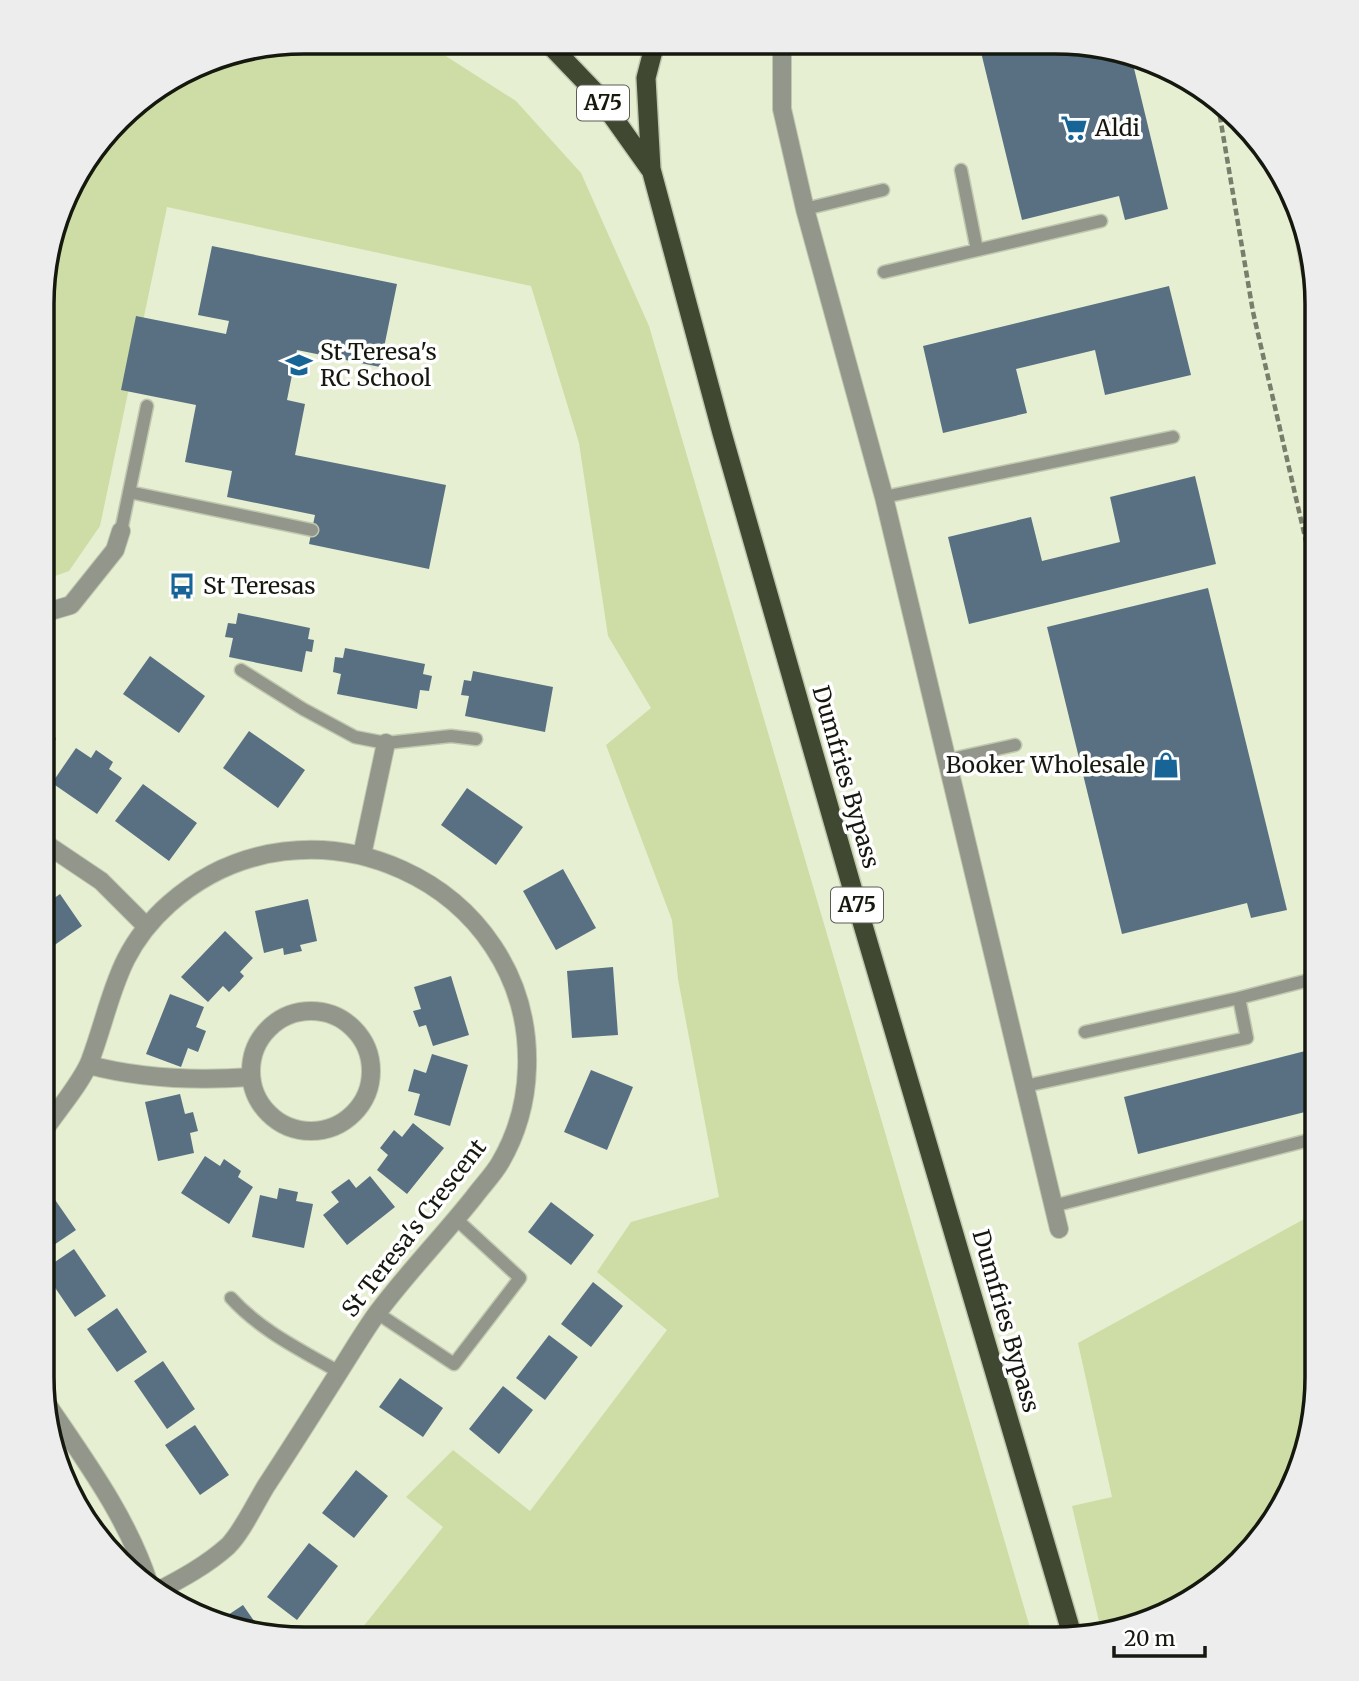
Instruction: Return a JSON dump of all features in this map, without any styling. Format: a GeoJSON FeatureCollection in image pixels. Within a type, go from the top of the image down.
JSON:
{"type":"FeatureCollection","features":[{"type":"Feature","properties":{"kind":"highway","name":"Dumfries Bypass"},"geometry":{"type":"LineString","coordinates":[[559,55],[596,93],[651,169]]}},
{"type":"Feature","properties":{"kind":"highway","name":"Dumfries Bypass"},"geometry":{"type":"LineString","coordinates":[[652,55],[646,78],[651,169],[722,433],[855,898],[1069,1626]]}},
{"type":"Feature","properties":{"kind":"street"},"geometry":{"type":"LineString","coordinates":[[782,54],[782,109],[805,209],[884,497],[1059,1229]]}},
{"type":"Feature","properties":{"kind":"street"},"geometry":{"type":"LineString","coordinates":[[54,610],[71,605],[115,550],[121,531]]}},
{"type":"Feature","properties":{"kind":"street"},"geometry":{"type":"LineString","coordinates":[[362,855],[386,743]]}},
{"type":"Feature","properties":{"kind":"street"},"geometry":{"type":"LineString","coordinates":[[54,849],[101,881],[147,927]]}},
{"type":"Feature","properties":{"kind":"street","name":"St Teresa's Crescent"},"geometry":{"type":"LineString","coordinates":[[54,1116],[89,1065],[114,982],[128,953],[147,927],[167,905],[191,887],[244,860],[273,853],[303,849],[333,850],[362,855],[411,873],[457,905],[478,927],[509,978],[519,1007],[527,1067],[524,1097],[517,1126],[499,1165],[377,1313],[230,1544],[189,1574],[167,1586]]}},
{"type":"Feature","properties":{"kind":"street"},"geometry":{"type":"LineString","coordinates":[[305,1011],[324,1012],[341,1019],[356,1031],[366,1047],[371,1065],[369,1086],[361,1105],[346,1120],[327,1129],[306,1131],[286,1126],[269,1115],[256,1098],[251,1077],[252,1059],[259,1041],[271,1027],[286,1016],[305,1011]]}},
{"type":"Feature","properties":{"kind":"street"},"geometry":{"type":"LineString","coordinates":[[89,1065],[141,1076],[205,1081],[251,1077]]}},
{"type":"Feature","properties":{"kind":"street"},"geometry":{"type":"LineString","coordinates":[[58,1421],[117,1509],[144,1569]]}},
{"type":"Feature","properties":{"kind":"lane"},"geometry":{"type":"LineString","coordinates":[[961,170],[977,250]]}},
{"type":"Feature","properties":{"kind":"lane"},"geometry":{"type":"LineString","coordinates":[[805,209],[883,190]]}},
{"type":"Feature","properties":{"kind":"lane"},"geometry":{"type":"LineString","coordinates":[[884,272],[1101,220]]}},
{"type":"Feature","properties":{"kind":"lane"},"geometry":{"type":"LineString","coordinates":[[121,531],[147,406]]}},
{"type":"Feature","properties":{"kind":"lane"},"geometry":{"type":"LineString","coordinates":[[884,497],[1173,437]]}},
{"type":"Feature","properties":{"kind":"lane"},"geometry":{"type":"LineString","coordinates":[[129,492],[312,530]]}},
{"type":"Feature","properties":{"kind":"lane"},"geometry":{"type":"LineString","coordinates":[[241,670],[345,733],[386,743],[451,736],[477,738]]}},
{"type":"Feature","properties":{"kind":"lane"},"geometry":{"type":"LineString","coordinates":[[947,760],[1015,745]]}},
{"type":"Feature","properties":{"kind":"lane"},"geometry":{"type":"LineString","coordinates":[[1085,1032],[1305,981]]}},
{"type":"Feature","properties":{"kind":"lane"},"geometry":{"type":"LineString","coordinates":[[1025,1086],[1247,1038],[1239,998]]}},
{"type":"Feature","properties":{"kind":"lane"},"geometry":{"type":"LineString","coordinates":[[1053,1206],[1305,1141]]}},
{"type":"Feature","properties":{"kind":"lane"},"geometry":{"type":"LineString","coordinates":[[377,1313],[454,1364],[520,1279],[456,1219]]}},
{"type":"Feature","properties":{"kind":"lane"},"geometry":{"type":"LineString","coordinates":[[231,1298],[248,1317],[339,1372]]}},
{"type":"Feature","properties":{"kind":"path"},"geometry":{"type":"LineString","coordinates":[[1220,116],[1253,312],[1305,537]]}},
{"type":"Feature","properties":{"kind":"green space"},"geometry":{"type":"Polygon","coordinates":[[[444,55],[516,101],[581,173],[649,326],[1030,1626],[363,1627],[443,1527],[406,1497],[453,1450],[530,1511],[667,1330],[597,1272],[631,1222],[719,1197],[678,979],[672,920],[606,745],[651,708],[608,636],[579,443],[531,286],[167,207],[100,526],[69,571],[54,576],[56,272],[73,209],[96,165],[116,139],[139,116],[165,96],[194,80],[240,63],[272,56],[444,55]]]}},
{"type":"Feature","properties":{"kind":"green space"},"geometry":{"type":"Polygon","coordinates":[[[1305,1219],[1303,1409],[1296,1441],[1279,1487],[1263,1516],[1243,1542],[1220,1565],[1194,1585],[1150,1608],[1099,1623],[1072,1506],[1112,1497],[1078,1343],[1305,1219]]]}},
{"type":"Feature","properties":{"kind":"building","name":"Aldi"},"geometry":{"type":"Polygon","coordinates":[[[981,54],[1087,56],[1134,68],[1168,209],[1125,220],[1119,196],[1022,220],[981,54]]]}},
{"type":"Feature","properties":{"kind":"building"},"geometry":{"type":"Polygon","coordinates":[[[212,246],[397,284],[380,367],[297,350],[287,400],[305,404],[295,455],[446,485],[429,569],[309,544],[315,515],[227,497],[232,471],[185,462],[196,405],[121,390],[136,316],[226,334],[229,321],[198,315],[212,246]]]}},
{"type":"Feature","properties":{"kind":"building"},"geometry":{"type":"Polygon","coordinates":[[[1169,286],[1191,375],[1105,395],[1095,350],[1016,369],[1027,413],[943,433],[923,346],[1169,286]]]}},
{"type":"Feature","properties":{"kind":"building"},"geometry":{"type":"Polygon","coordinates":[[[1195,476],[1216,564],[969,624],[948,537],[1031,517],[1042,561],[1120,542],[1110,497],[1195,476]]]}},
{"type":"Feature","properties":{"kind":"building","name":"Booker Wholesale"},"geometry":{"type":"Polygon","coordinates":[[[1208,588],[1287,910],[1251,918],[1247,903],[1122,934],[1047,627],[1208,588]]]}},
{"type":"Feature","properties":{"kind":"building"},"geometry":{"type":"Polygon","coordinates":[[[238,613],[310,628],[308,639],[314,640],[312,652],[306,651],[302,672],[229,657],[233,638],[225,637],[228,623],[236,624],[238,613]]]}},
{"type":"Feature","properties":{"kind":"building"},"geometry":{"type":"Polygon","coordinates":[[[345,648],[425,664],[423,674],[432,676],[429,691],[420,690],[417,709],[337,694],[341,674],[333,672],[335,657],[343,658],[345,648]]]}},
{"type":"Feature","properties":{"kind":"building"},"geometry":{"type":"Polygon","coordinates":[[[150,656],[205,696],[179,733],[123,694],[150,656]]]}},
{"type":"Feature","properties":{"kind":"building"},"geometry":{"type":"Polygon","coordinates":[[[473,671],[553,687],[545,732],[465,716],[469,696],[461,695],[464,680],[471,681],[473,671]]]}},
{"type":"Feature","properties":{"kind":"building"},"geometry":{"type":"Polygon","coordinates":[[[249,731],[305,770],[278,808],[223,768],[249,731]]]}},
{"type":"Feature","properties":{"kind":"building"},"geometry":{"type":"Polygon","coordinates":[[[76,748],[91,758],[96,750],[113,762],[109,769],[122,778],[97,814],[54,784],[54,780],[76,748]]]}},
{"type":"Feature","properties":{"kind":"building"},"geometry":{"type":"Polygon","coordinates":[[[143,784],[197,823],[169,861],[115,821],[143,784]]]}},
{"type":"Feature","properties":{"kind":"building"},"geometry":{"type":"Polygon","coordinates":[[[467,788],[523,827],[496,865],[441,825],[467,788]]]}},
{"type":"Feature","properties":{"kind":"building"},"geometry":{"type":"Polygon","coordinates":[[[563,869],[596,928],[556,950],[523,891],[563,869]]]}},
{"type":"Feature","properties":{"kind":"building"},"geometry":{"type":"Polygon","coordinates":[[[60,894],[82,926],[54,945],[54,898],[60,894]]]}},
{"type":"Feature","properties":{"kind":"building"},"geometry":{"type":"Polygon","coordinates":[[[308,899],[317,941],[300,945],[302,951],[284,955],[283,948],[264,953],[255,911],[308,899]]]}},
{"type":"Feature","properties":{"kind":"building"},"geometry":{"type":"Polygon","coordinates":[[[225,931],[253,958],[240,972],[244,976],[229,992],[223,986],[208,1002],[181,977],[225,931]]]}},
{"type":"Feature","properties":{"kind":"building"},"geometry":{"type":"Polygon","coordinates":[[[613,967],[618,1035],[572,1038],[567,971],[613,967]]]}},
{"type":"Feature","properties":{"kind":"building"},"geometry":{"type":"Polygon","coordinates":[[[451,976],[469,1035],[433,1046],[426,1025],[419,1027],[413,1011],[421,1009],[414,987],[451,976]]]}},
{"type":"Feature","properties":{"kind":"building"},"geometry":{"type":"Polygon","coordinates":[[[170,994],[204,1007],[196,1027],[206,1031],[198,1052],[188,1048],[181,1067],[146,1054],[170,994]]]}},
{"type":"Feature","properties":{"kind":"building"},"geometry":{"type":"Polygon","coordinates":[[[1305,1051],[1305,1112],[1138,1154],[1124,1097],[1305,1051]]]}},
{"type":"Feature","properties":{"kind":"building"},"geometry":{"type":"Polygon","coordinates":[[[432,1054],[468,1065],[450,1126],[414,1115],[420,1094],[408,1091],[414,1069],[426,1073],[432,1054]]]}},
{"type":"Feature","properties":{"kind":"building"},"geometry":{"type":"Polygon","coordinates":[[[591,1070],[633,1087],[607,1150],[564,1132],[591,1070]]]}},
{"type":"Feature","properties":{"kind":"building"},"geometry":{"type":"Polygon","coordinates":[[[180,1094],[185,1114],[193,1112],[198,1131],[190,1133],[194,1153],[158,1161],[145,1102],[180,1094]]]}},
{"type":"Feature","properties":{"kind":"building"},"geometry":{"type":"Polygon","coordinates":[[[413,1123],[444,1148],[407,1194],[377,1170],[388,1155],[380,1148],[394,1130],[402,1137],[413,1123]]]}},
{"type":"Feature","properties":{"kind":"building"},"geometry":{"type":"Polygon","coordinates":[[[205,1156],[220,1166],[224,1159],[241,1171],[238,1177],[253,1187],[229,1224],[181,1193],[205,1156]]]}},
{"type":"Feature","properties":{"kind":"building"},"geometry":{"type":"Polygon","coordinates":[[[370,1176],[395,1207],[347,1245],[323,1215],[339,1202],[331,1192],[349,1179],[356,1188],[370,1176]]]}},
{"type":"Feature","properties":{"kind":"building"},"geometry":{"type":"Polygon","coordinates":[[[279,1188],[298,1192],[296,1201],[313,1204],[304,1248],[252,1237],[260,1195],[277,1199],[279,1188]]]}},
{"type":"Feature","properties":{"kind":"building"},"geometry":{"type":"Polygon","coordinates":[[[54,1198],[76,1230],[54,1245],[54,1198]]]}},
{"type":"Feature","properties":{"kind":"building"},"geometry":{"type":"Polygon","coordinates":[[[551,1202],[594,1235],[571,1265],[528,1232],[551,1202]]]}},
{"type":"Feature","properties":{"kind":"building"},"geometry":{"type":"Polygon","coordinates":[[[74,1249],[106,1296],[75,1317],[54,1286],[54,1263],[74,1249]]]}},
{"type":"Feature","properties":{"kind":"building"},"geometry":{"type":"Polygon","coordinates":[[[593,1282],[623,1306],[591,1347],[561,1324],[593,1282]]]}},
{"type":"Feature","properties":{"kind":"building"},"geometry":{"type":"Polygon","coordinates":[[[117,1308],[147,1352],[117,1372],[87,1329],[117,1308]]]}},
{"type":"Feature","properties":{"kind":"building"},"geometry":{"type":"Polygon","coordinates":[[[549,1335],[578,1357],[545,1400],[516,1378],[549,1335]]]}},
{"type":"Feature","properties":{"kind":"building"},"geometry":{"type":"Polygon","coordinates":[[[163,1361],[195,1409],[167,1429],[134,1381],[163,1361]]]}},
{"type":"Feature","properties":{"kind":"building"},"geometry":{"type":"Polygon","coordinates":[[[400,1378],[443,1408],[423,1437],[379,1407],[400,1378]]]}},
{"type":"Feature","properties":{"kind":"building"},"geometry":{"type":"Polygon","coordinates":[[[503,1386],[533,1410],[499,1454],[469,1429],[503,1386]]]}},
{"type":"Feature","properties":{"kind":"building"},"geometry":{"type":"Polygon","coordinates":[[[195,1425],[229,1475],[200,1495],[165,1445],[195,1425]]]}},
{"type":"Feature","properties":{"kind":"building"},"geometry":{"type":"Polygon","coordinates":[[[356,1470],[388,1496],[354,1538],[322,1513],[356,1470]]]}},
{"type":"Feature","properties":{"kind":"building"},"geometry":{"type":"Polygon","coordinates":[[[309,1543],[338,1566],[297,1620],[267,1597],[309,1543]]]}},
{"type":"Feature","properties":{"kind":"building"},"geometry":{"type":"Polygon","coordinates":[[[243,1605],[254,1622],[240,1618],[229,1614],[243,1605]]]}},
{"type":"Feature","properties":{"kind":"place","name":"Aldi"},"geometry":{"type":"Point","coordinates":[1074,128]}},
{"type":"Feature","properties":{"kind":"place","name":"St Teresa's RC School"},"geometry":{"type":"Point","coordinates":[299,365]}},
{"type":"Feature","properties":{"kind":"place","name":"St Teresas"},"geometry":{"type":"Point","coordinates":[182,586]}},
{"type":"Feature","properties":{"kind":"place","name":"Booker Wholesale"},"geometry":{"type":"Point","coordinates":[1166,765]}}]}
